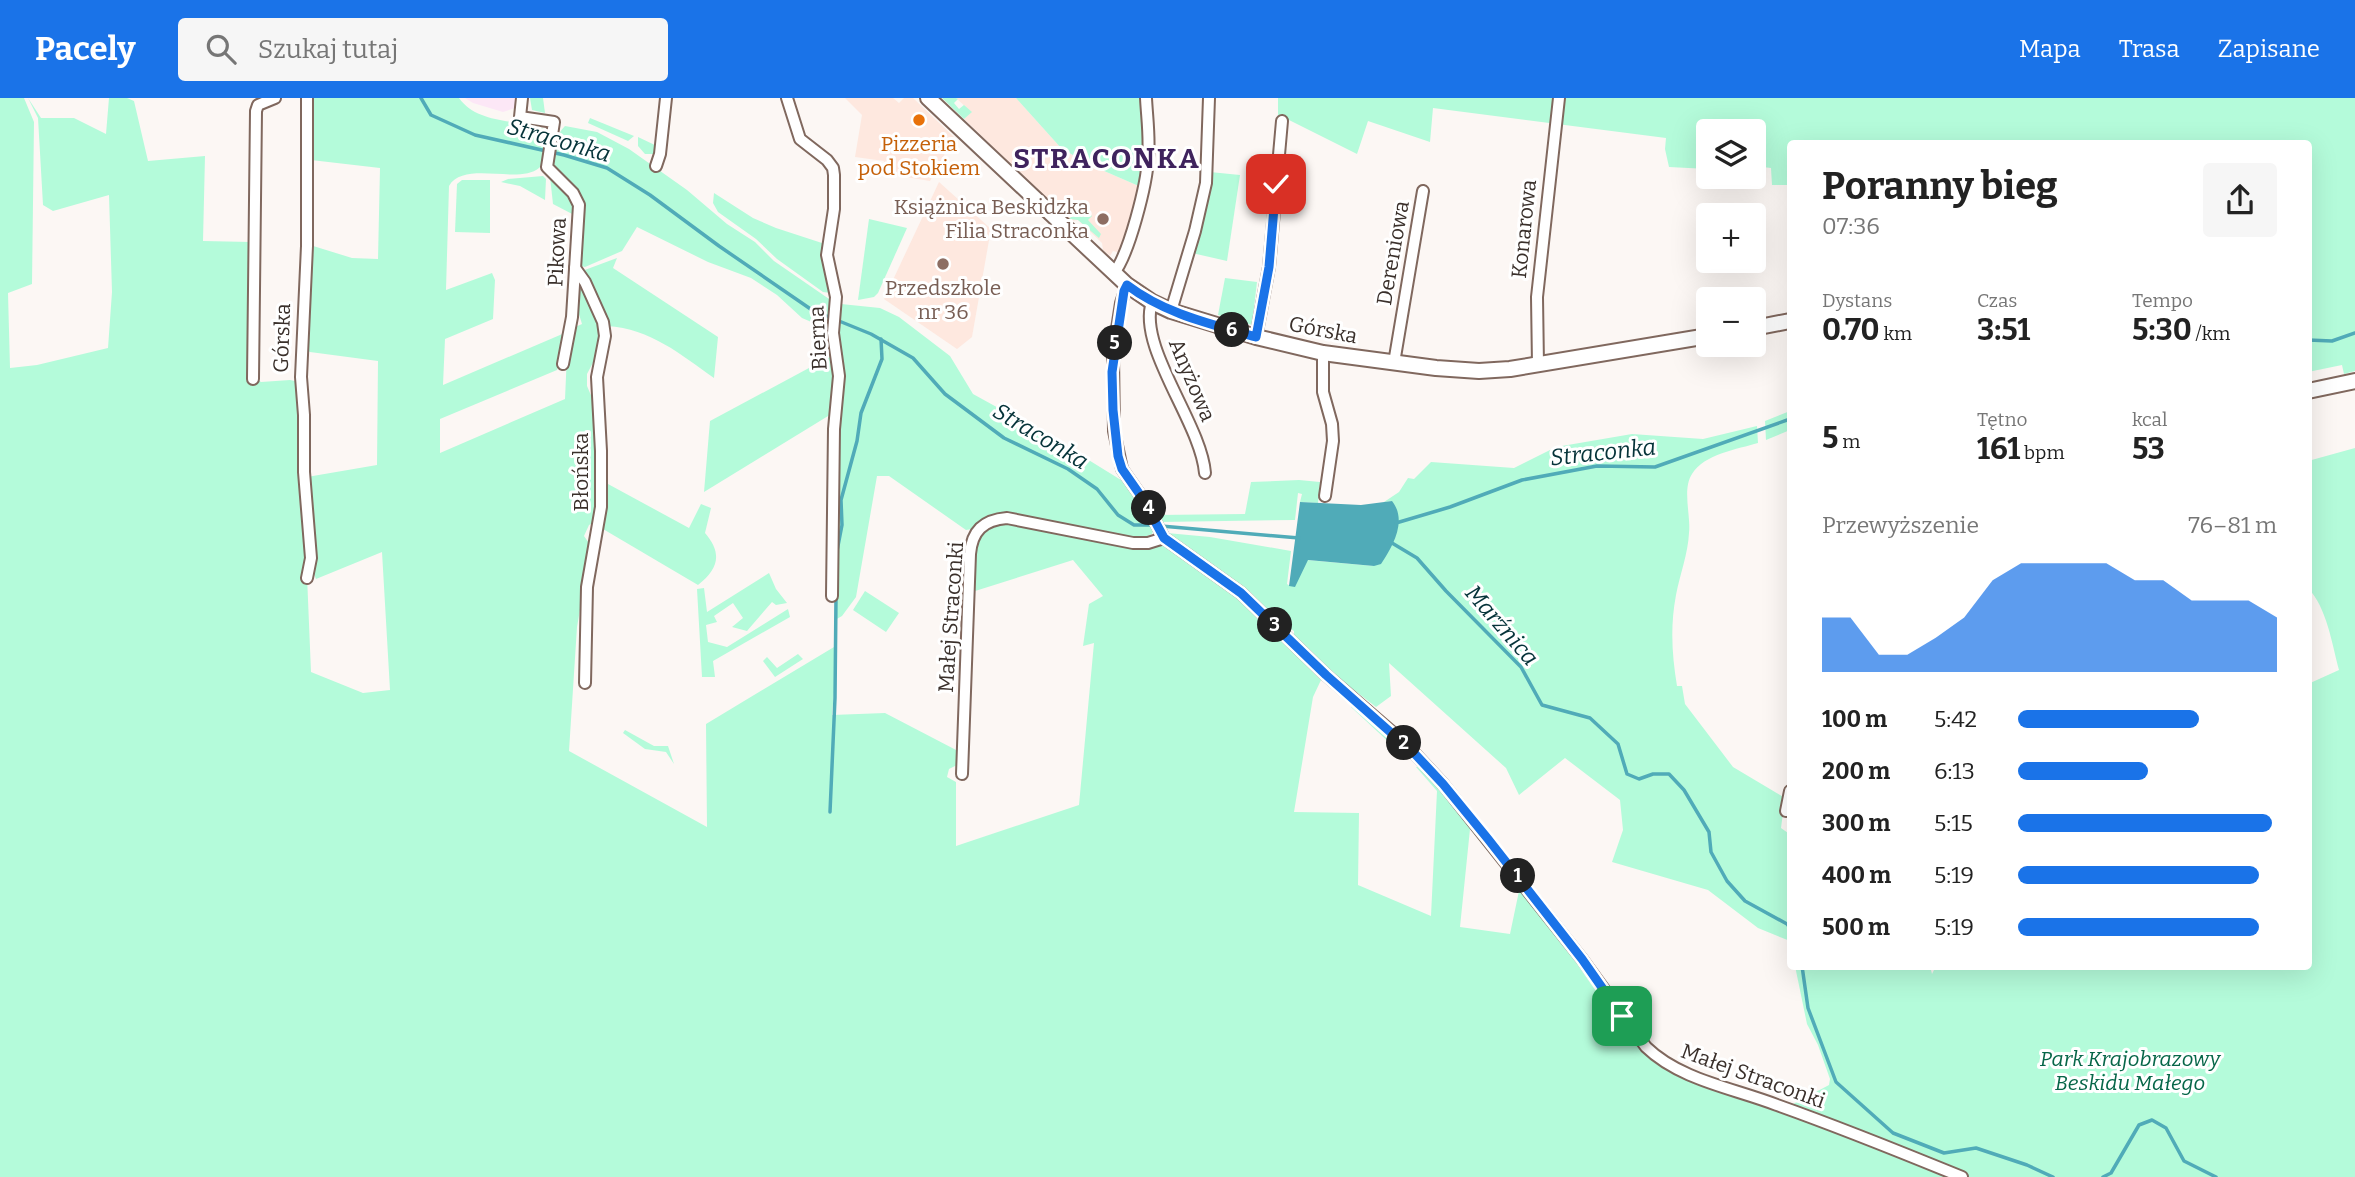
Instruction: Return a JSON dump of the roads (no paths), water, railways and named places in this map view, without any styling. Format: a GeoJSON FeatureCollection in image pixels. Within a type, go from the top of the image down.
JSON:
{"type":"FeatureCollection","features":[{"type":"Feature","properties":{"kind":"street","name":"Górska"},"geometry":{"type":"LineString","coordinates":[[253,379],[256,111],[258,105],[275,98]]}},
{"type":"Feature","properties":{"kind":"street","name":"Górska"},"geometry":{"type":"LineString","coordinates":[[307,98],[307,246],[301,377],[304,472],[311,558],[307,578]]}},
{"type":"Feature","properties":{"kind":"street","name":"Pikowa"},"geometry":{"type":"LineString","coordinates":[[522,98],[520,117],[554,122],[548,167],[573,193],[579,205],[572,317],[562,364]]}},
{"type":"Feature","properties":{"kind":"street"},"geometry":{"type":"LineString","coordinates":[[656,166],[660,154],[666,98]]}},
{"type":"Feature","properties":{"kind":"street","name":"Bierna"},"geometry":{"type":"LineString","coordinates":[[787,98],[800,139],[833,168],[834,209],[827,255],[836,301],[833,333],[839,376],[834,429],[832,596]]}},
{"type":"Feature","properties":{"kind":"street","name":"Górska"},"geometry":{"type":"LineString","coordinates":[[928,98],[1127,285],[1171,311],[1256,337],[1323,353],[1479,371],[1538,365],[1696,338]]}},
{"type":"Feature","properties":{"kind":"street"},"geometry":{"type":"LineString","coordinates":[[1114,273],[1121,264],[1131,235],[1147,167],[1149,148],[1146,98]]}},
{"type":"Feature","properties":{"kind":"street"},"geometry":{"type":"LineString","coordinates":[[1171,311],[1206,183],[1209,98]]}},
{"type":"Feature","properties":{"kind":"street","name":"Konarowa"},"geometry":{"type":"LineString","coordinates":[[1538,365],[1537,297],[1559,98]]}},
{"type":"Feature","properties":{"kind":"street"},"geometry":{"type":"LineString","coordinates":[[1256,337],[1269,267],[1282,121]]}},
{"type":"Feature","properties":{"kind":"street","name":"Dereniowa"},"geometry":{"type":"LineString","coordinates":[[1394,363],[1423,191]]}},
{"type":"Feature","properties":{"kind":"street","name":"Błońska"},"geometry":{"type":"LineString","coordinates":[[575,268],[585,282],[603,322],[605,336],[597,377],[601,507],[587,587],[585,683]]}},
{"type":"Feature","properties":{"kind":"street","name":"Małej Straconki"},"geometry":{"type":"LineString","coordinates":[[1127,285],[1121,303],[1113,354],[1114,431],[1122,469],[1154,517],[1162,535],[1241,593],[1326,675],[1406,744],[1425,764],[1488,839],[1582,959],[1646,1047],[1659,1060],[1692,1076],[1782,1107],[1962,1177]]}},
{"type":"Feature","properties":{"kind":"street","name":"Anyżowa"},"geometry":{"type":"LineString","coordinates":[[1152,302],[1149,324],[1166,374],[1195,437],[1205,473]]}},
{"type":"Feature","properties":{"kind":"street"},"geometry":{"type":"LineString","coordinates":[[1766,326],[1787,322]]}},
{"type":"Feature","properties":{"kind":"street"},"geometry":{"type":"LineString","coordinates":[[1323,353],[1323,392],[1332,424],[1333,441],[1325,496]]}},
{"type":"Feature","properties":{"kind":"street"},"geometry":{"type":"LineString","coordinates":[[2312,390],[2355,381]]}},
{"type":"Feature","properties":{"kind":"street","name":"Małej Straconki"},"geometry":{"type":"LineString","coordinates":[[962,774],[970,554],[977,530],[987,522],[1007,518],[1141,544],[1162,535]]}},
{"type":"Feature","properties":{"kind":"street"},"geometry":{"type":"LineString","coordinates":[[1786,811],[1787,806]]}},
{"type":"Feature","properties":{"kind":"water"},"geometry":{"type":"Polygon","coordinates":[[[1392,501],[1399,517],[1397,534],[1381,564],[1374,566],[1308,560],[1295,587],[1289,586],[1300,502],[1361,505],[1392,501]]]}},
{"type":"Feature","properties":{"kind":"waterway","name":"Straconka"},"geometry":{"type":"LineString","coordinates":[[421,98],[431,115],[475,135],[564,155],[607,168],[650,195],[812,310],[871,334],[913,358],[945,394],[1004,438],[1068,469],[1097,489],[1118,515],[1134,525],[1153,525]]}},
{"type":"Feature","properties":{"kind":"waterway","name":"Straconka"},"geometry":{"type":"LineString","coordinates":[[2312,340],[2332,341],[2355,333]]}},
{"type":"Feature","properties":{"kind":"waterway"},"geometry":{"type":"LineString","coordinates":[[837,551],[842,525],[841,500],[857,441],[861,413],[882,359],[881,339]]}},
{"type":"Feature","properties":{"kind":"waterway","name":"Straconka"},"geometry":{"type":"LineString","coordinates":[[1396,523],[1450,507],[1522,480],[1597,466],[1655,467],[1787,420]]}},
{"type":"Feature","properties":{"kind":"waterway","name":"Straconka"},"geometry":{"type":"LineString","coordinates":[[1161,526],[1299,538]]}},
{"type":"Feature","properties":{"kind":"waterway","name":"Marźnica"},"geometry":{"type":"LineString","coordinates":[[1392,543],[1417,558],[1521,667],[1542,705],[1590,718],[1618,744],[1627,774],[1639,779],[1653,774],[1669,774],[1684,790],[1709,832],[1711,852],[1727,881],[1745,901],[1787,924]]}},
{"type":"Feature","properties":{"kind":"waterway"},"geometry":{"type":"LineString","coordinates":[[830,812],[836,597]]}},
{"type":"Feature","properties":{"kind":"waterway","name":"Marźnica"},"geometry":{"type":"LineString","coordinates":[[1803,970],[1808,1008],[1836,1082],[1893,1133],[1944,1153],[1976,1148],[2053,1177]]}},
{"type":"Feature","properties":{"kind":"waterway","name":"Marźnica"},"geometry":{"type":"LineString","coordinates":[[2103,1177],[2111,1173],[2139,1125],[2152,1120],[2166,1128],[2184,1161],[2216,1177]]}},
{"type":"Feature","properties":{"kind":"place","name":"Pizzeria pod Stokiem"},"geometry":{"type":"Point","coordinates":[919,120]}},
{"type":"Feature","properties":{"kind":"place","name":"Książnica Beskidzka Filia Straconka"},"geometry":{"type":"Point","coordinates":[1103,219]}},
{"type":"Feature","properties":{"kind":"place","name":"Przedszkole nr 36"},"geometry":{"type":"Point","coordinates":[943,264]}},
{"type":"Feature","properties":{"kind":"district","name":"STRACONKA"},"geometry":{"type":"Point","coordinates":[1107,158]}},
{"type":"Feature","properties":{"kind":"park label","name":"Park Krajobrazowy Beskidu Małego"},"geometry":{"type":"Point","coordinates":[2130,1071]}}]}
